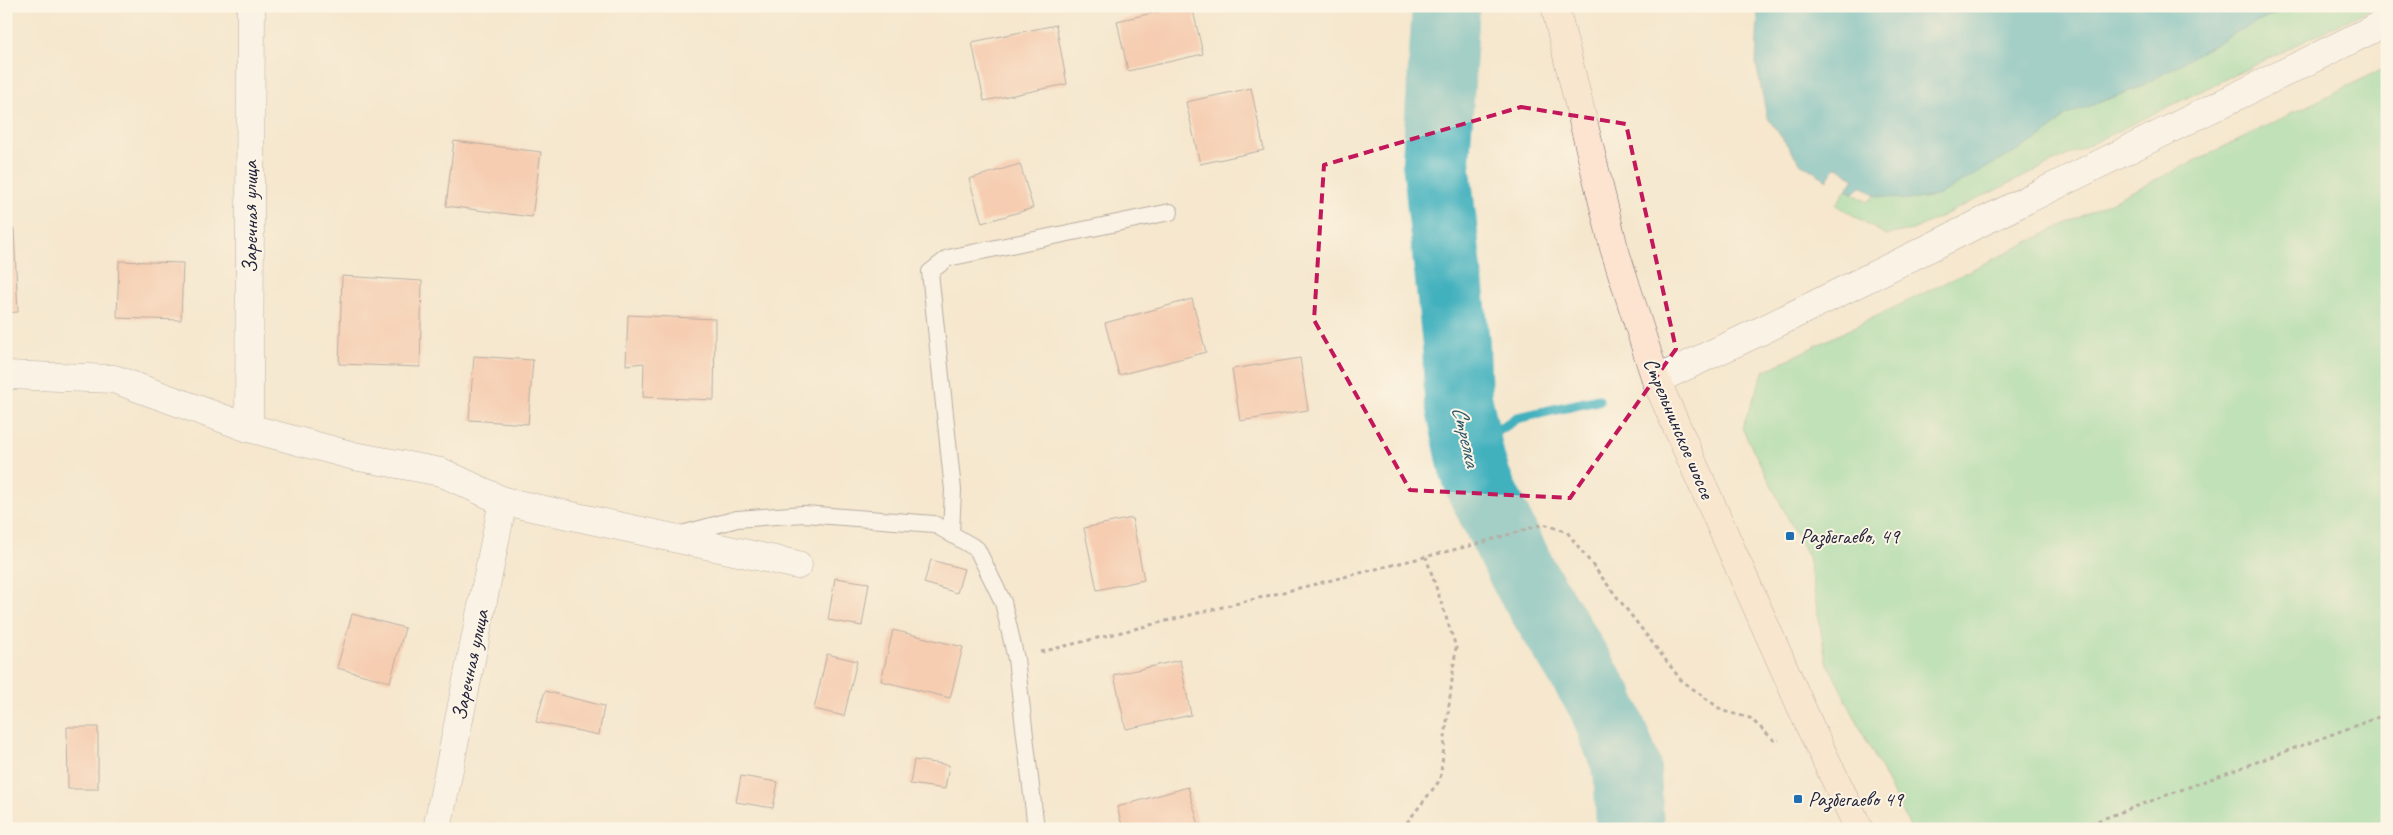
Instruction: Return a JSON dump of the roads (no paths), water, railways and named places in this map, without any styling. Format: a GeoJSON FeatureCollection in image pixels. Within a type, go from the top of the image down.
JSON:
{"type":"FeatureCollection","features":[{"type":"Feature","properties":{"kind":"main road","name":"Стрельнинское шоссе"},"geometry":{"type":"LineString","coordinates":[[1555,6],[1614,248],[1656,380],[1810,728],[1859,829]]}},
{"type":"Feature","properties":{"kind":"street","name":"Заречная улица"},"geometry":{"type":"LineString","coordinates":[[241,425],[251,6]]}},
{"type":"Feature","properties":{"kind":"street"},"geometry":{"type":"LineString","coordinates":[[1656,380],[1767,328],[2387,22]]}},
{"type":"Feature","properties":{"kind":"street"},"geometry":{"type":"LineString","coordinates":[[6,375],[114,379],[241,425],[354,456],[441,472],[510,503],[798,565]]}},
{"type":"Feature","properties":{"kind":"street","name":"Заречная улица"},"geometry":{"type":"LineString","coordinates":[[436,829],[510,503]]}},
{"type":"Feature","properties":{"kind":"lane"},"geometry":{"type":"LineString","coordinates":[[951,534],[953,490],[930,272],[948,258],[1170,212]]}},
{"type":"Feature","properties":{"kind":"lane"},"geometry":{"type":"LineString","coordinates":[[668,537],[738,519],[804,514],[934,524],[977,549],[1003,602],[1016,658],[1036,829]]}},
{"type":"Feature","properties":{"kind":"water"},"geometry":{"type":"Polygon","coordinates":[[[1761,6],[2292,6],[2236,32],[2140,87],[2066,115],[2046,134],[1937,196],[1907,200],[1875,195],[1861,186],[1853,193],[1846,190],[1854,178],[1836,166],[1827,180],[1800,163],[1767,117],[1756,64],[1758,10],[1761,6]]]}},
{"type":"Feature","properties":{"kind":"waterway","name":"Стрелка"},"geometry":{"type":"LineString","coordinates":[[1446,6],[1436,161],[1456,344],[1458,398],[1472,464],[1480,487],[1525,578],[1601,702],[1627,768],[1630,829]]}},
{"type":"Feature","properties":{"kind":"waterway"},"geometry":{"type":"LineString","coordinates":[[1472,464],[1494,433],[1517,418],[1598,400]]}},
{"type":"Feature","properties":{"kind":"place","name":"Разбегаево, 49"},"geometry":{"type":"Point","coordinates":[1790,536]}},
{"type":"Feature","properties":{"kind":"place","name":"Разбегаево 49"},"geometry":{"type":"Point","coordinates":[1798,799]}}]}
